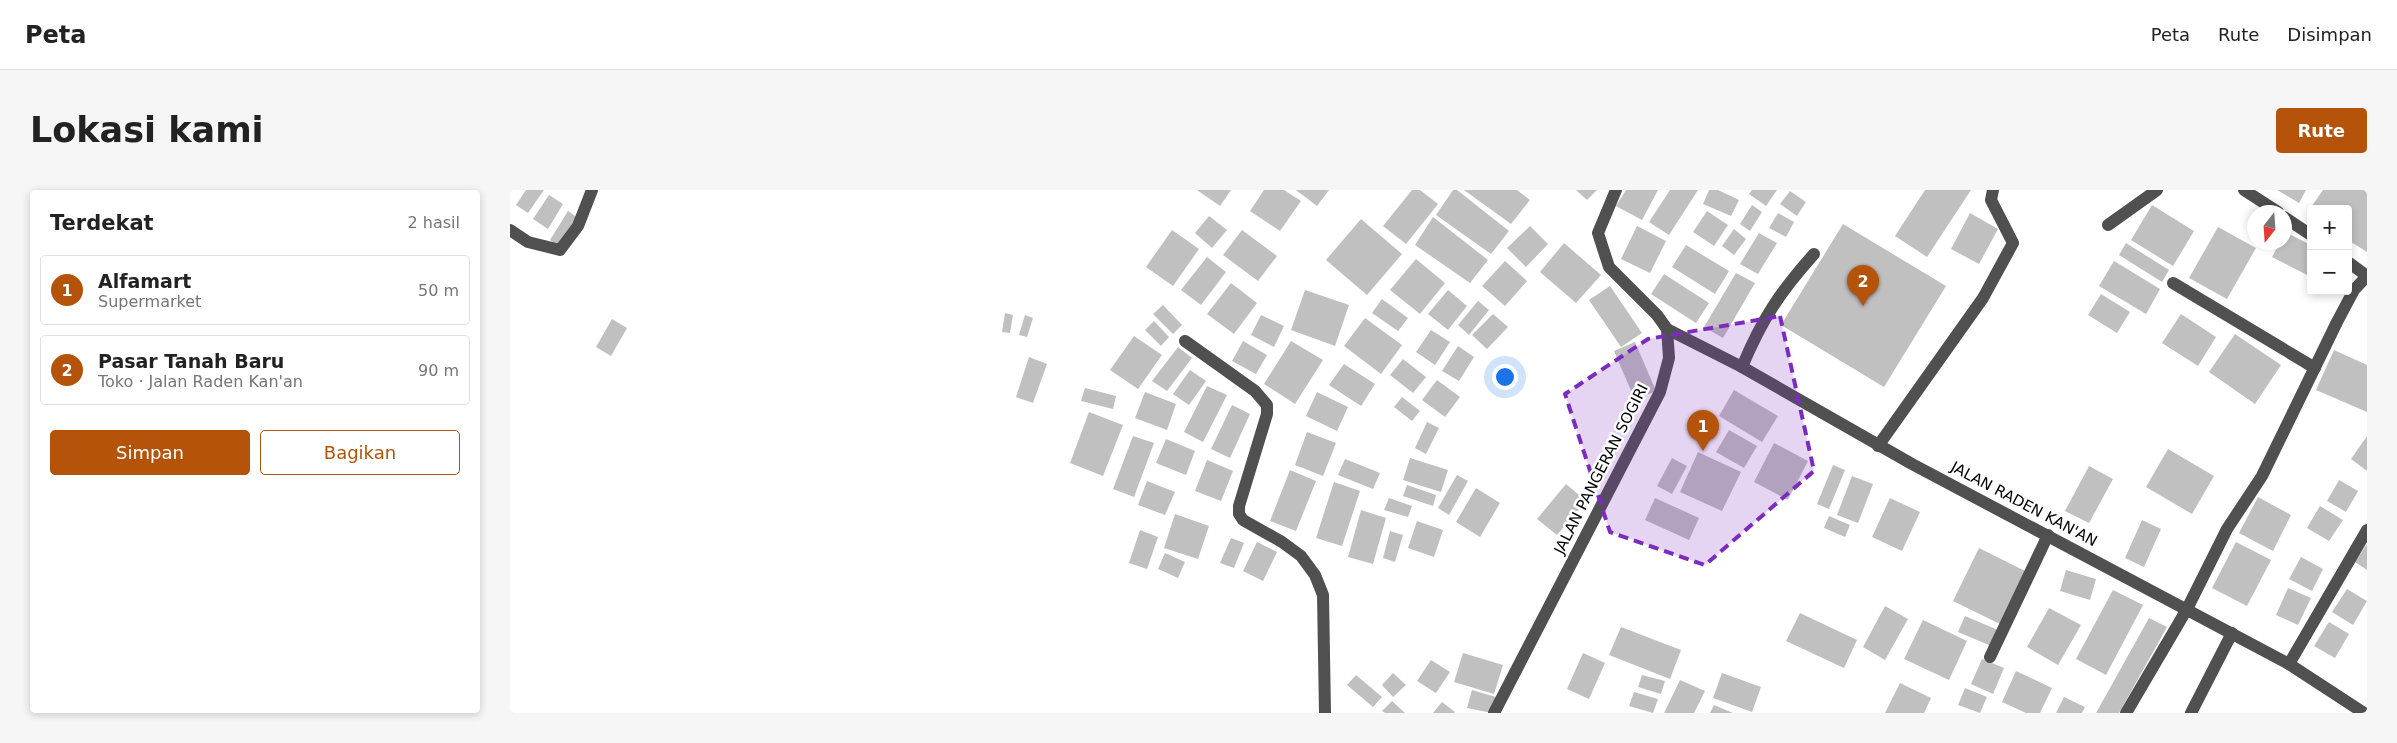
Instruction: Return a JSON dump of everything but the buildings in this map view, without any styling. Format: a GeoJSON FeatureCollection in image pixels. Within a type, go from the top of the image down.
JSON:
{"type":"FeatureCollection","features":[{"type":"Feature","properties":{"kind":"street"},"geometry":{"type":"LineString","coordinates":[[510,230],[528,242],[560,250],[578,226],[592,190]]}},
{"type":"Feature","properties":{"kind":"street"},"geometry":{"type":"LineString","coordinates":[[1616,190],[1598,233],[1609,268],[1657,315],[1667,329]]}},
{"type":"Feature","properties":{"kind":"street"},"geometry":{"type":"LineString","coordinates":[[1878,446],[1983,298],[2013,243],[1991,200],[1993,190]]}},
{"type":"Feature","properties":{"kind":"street"},"geometry":{"type":"LineString","coordinates":[[2108,225],[2157,190]]}},
{"type":"Feature","properties":{"kind":"street"},"geometry":{"type":"LineString","coordinates":[[2244,190],[2267,205]]}},
{"type":"Feature","properties":{"kind":"street"},"geometry":{"type":"LineString","coordinates":[[2292,222],[2307,232]]}},
{"type":"Feature","properties":{"kind":"street"},"geometry":{"type":"LineString","coordinates":[[1742,367],[1758,329],[1784,287],[1814,254]]}},
{"type":"Feature","properties":{"kind":"street"},"geometry":{"type":"LineString","coordinates":[[2126,713],[2186,609],[2227,529],[2262,476],[2354,290],[2367,276],[2352,265]]}},
{"type":"Feature","properties":{"kind":"street"},"geometry":{"type":"LineString","coordinates":[[2173,283],[2315,368]]}},
{"type":"Feature","properties":{"kind":"street","name":"JALAN RADEN KAN'AN"},"geometry":{"type":"LineString","coordinates":[[1667,329],[1742,367],[1878,446],[2289,664],[2364,713]]}},
{"type":"Feature","properties":{"kind":"street","name":"JALAN PANGERAN SOGIRI"},"geometry":{"type":"LineString","coordinates":[[1494,713],[1625,456],[1660,392],[1669,358],[1667,329]]}},
{"type":"Feature","properties":{"kind":"street"},"geometry":{"type":"LineString","coordinates":[[1185,341],[1254,391],[1267,405],[1267,414],[1242,496],[1239,514],[1243,520],[1282,542],[1301,556],[1315,575],[1323,595],[1325,615],[1325,713]]}},
{"type":"Feature","properties":{"kind":"street"},"geometry":{"type":"LineString","coordinates":[[2289,664],[2367,530]]}},
{"type":"Feature","properties":{"kind":"street"},"geometry":{"type":"LineString","coordinates":[[1990,657],[2048,535]]}},
{"type":"Feature","properties":{"kind":"street"},"geometry":{"type":"LineString","coordinates":[[2190,713],[2232,633]]}},
{"type":"Feature","properties":{"kind":"highlighted area"},"geometry":{"type":"Polygon","coordinates":[[[1780,316],[1814,471],[1705,565],[1610,532],[1565,394],[1648,339],[1780,316]]]}},
{"type":"Feature","properties":{"kind":"place","name":"Pasar Tanah Baru"},"geometry":{"type":"Point","coordinates":[1863,306]}},
{"type":"Feature","properties":{"kind":"place","name":"Alfamart"},"geometry":{"type":"Point","coordinates":[1703,451]}}]}
